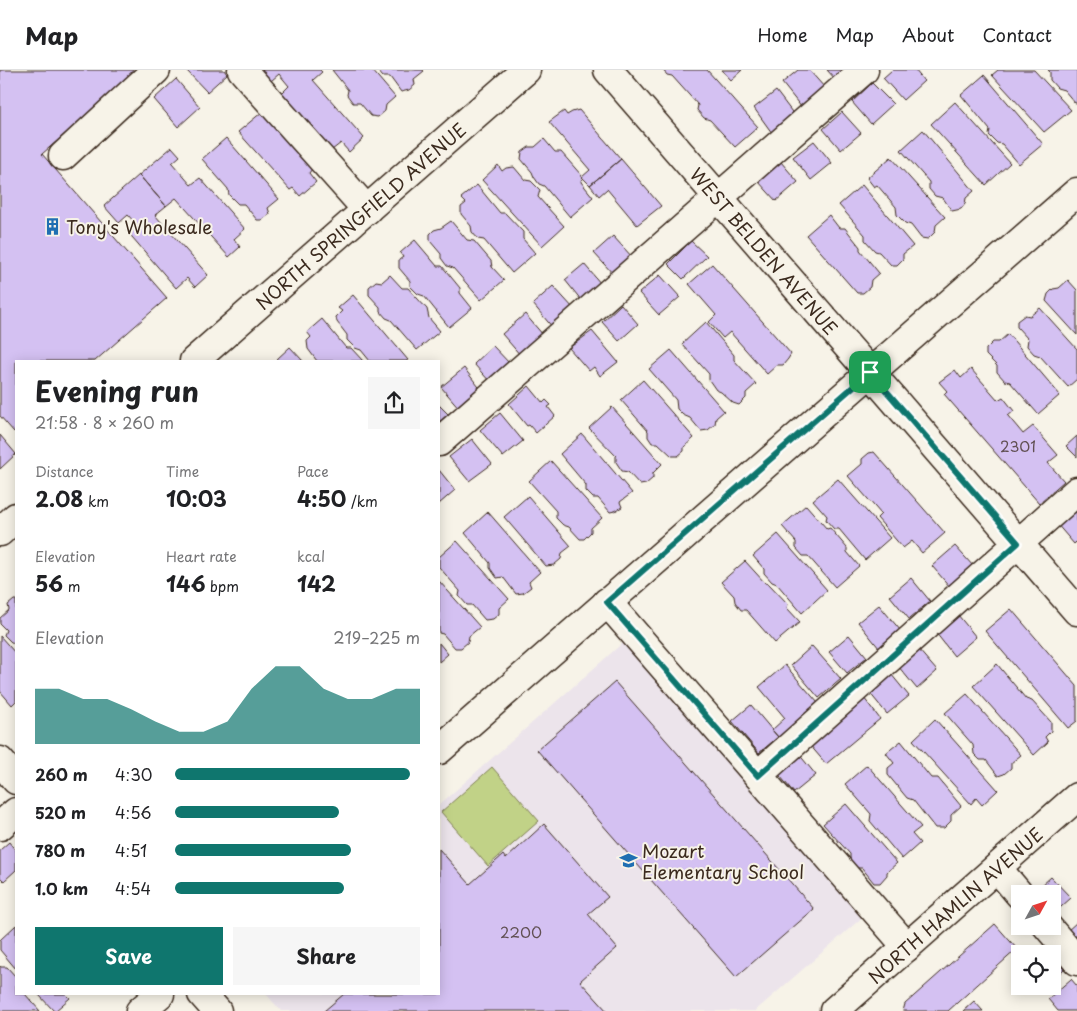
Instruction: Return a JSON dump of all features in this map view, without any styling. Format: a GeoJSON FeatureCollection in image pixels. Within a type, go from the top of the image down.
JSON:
{"type":"FeatureCollection","features":[{"type":"Feature","properties":{"kind":"street"},"geometry":{"type":"LineString","coordinates":[[63,156],[156,70]]}},
{"type":"Feature","properties":{"kind":"street"},"geometry":{"type":"LineString","coordinates":[[242,70],[367,210]]}},
{"type":"Feature","properties":{"kind":"street","name":"NORTH SPRINGFIELD AVENUE"},"geometry":{"type":"LineString","coordinates":[[195,360],[526,70]]}},
{"type":"Feature","properties":{"kind":"street","name":"WEST BELDEN AVENUE"},"geometry":{"type":"LineString","coordinates":[[608,70],[1077,611]]}},
{"type":"Feature","properties":{"kind":"street"},"geometry":{"type":"LineString","coordinates":[[440,441],[864,70]]}},
{"type":"Feature","properties":{"kind":"street"},"geometry":{"type":"LineString","coordinates":[[440,749],[1077,192]]}},
{"type":"Feature","properties":{"kind":"street"},"geometry":{"type":"LineString","coordinates":[[758,776],[1077,491]]}},
{"type":"Feature","properties":{"kind":"street"},"geometry":{"type":"LineString","coordinates":[[0,532],[15,519]]}},
{"type":"Feature","properties":{"kind":"street"},"geometry":{"type":"LineString","coordinates":[[607,602],[907,947]]}},
{"type":"Feature","properties":{"kind":"street"},"geometry":{"type":"LineString","coordinates":[[0,761],[15,779]]}},
{"type":"Feature","properties":{"kind":"street","name":"NORTH HAMLIN AVENUE"},"geometry":{"type":"LineString","coordinates":[[834,1011],[1077,797]]}},
{"type":"Feature","properties":{"kind":"street"},"geometry":{"type":"LineString","coordinates":[[0,826],[15,813]]}},
{"type":"Feature","properties":{"kind":"street"},"geometry":{"type":"LineString","coordinates":[[997,868],[1011,885]]}},
{"type":"Feature","properties":{"kind":"street"},"geometry":{"type":"LineString","coordinates":[[1055,935],[1077,960]]}},
{"type":"Feature","properties":{"kind":"street"},"geometry":{"type":"LineString","coordinates":[[140,1011],[159,995]]}},
{"type":"Feature","properties":{"kind":"street"},"geometry":{"type":"LineString","coordinates":[[203,995],[217,1011]]}},
{"type":"Feature","properties":{"kind":"shaded area","name":"Mozart Elementary School"},"geometry":{"type":"Polygon","coordinates":[[[626,640],[865,915],[755,1011],[281,1011],[267,995],[440,995],[440,804],[626,640]]]}},
{"type":"Feature","properties":{"kind":"green space"},"geometry":{"type":"Polygon","coordinates":[[[492,767],[539,821],[488,866],[441,812],[492,767]]]}},
{"type":"Feature","properties":{"kind":"building","name":"Tony's Wholesale"},"geometry":{"type":"Polygon","coordinates":[[[0,70],[139,70],[42,154],[167,298],[96,360],[15,360],[14,432],[0,416],[0,70]]]}},
{"type":"Feature","properties":{"kind":"building"},"geometry":{"type":"Polygon","coordinates":[[[224,70],[227,74],[207,92],[187,71],[224,70]]]}},
{"type":"Feature","properties":{"kind":"building"},"geometry":{"type":"Polygon","coordinates":[[[260,70],[320,70],[322,72],[313,80],[364,138],[349,152],[341,143],[332,150],[281,94],[289,86],[279,74],[271,81],[260,70]]]}},
{"type":"Feature","properties":{"kind":"building"},"geometry":{"type":"Polygon","coordinates":[[[332,70],[372,70],[395,97],[386,105],[385,111],[378,117],[371,116],[360,103],[353,103],[347,95],[348,90],[332,70]]]}},
{"type":"Feature","properties":{"kind":"building"},"geometry":{"type":"Polygon","coordinates":[[[377,70],[424,71],[414,79],[415,85],[409,90],[401,92],[390,77],[383,77],[377,70]]]}},
{"type":"Feature","properties":{"kind":"building"},"geometry":{"type":"Polygon","coordinates":[[[663,70],[707,70],[758,127],[735,147],[710,120],[704,118],[697,110],[698,105],[672,76],[667,75],[663,70]]]}},
{"type":"Feature","properties":{"kind":"building"},"geometry":{"type":"Polygon","coordinates":[[[722,70],[742,70],[731,80],[722,70]]]}},
{"type":"Feature","properties":{"kind":"building"},"geometry":{"type":"Polygon","coordinates":[[[798,70],[809,70],[825,88],[802,108],[782,83],[798,70]]]}},
{"type":"Feature","properties":{"kind":"building"},"geometry":{"type":"Polygon","coordinates":[[[827,70],[847,70],[836,80],[827,70]]]}},
{"type":"Feature","properties":{"kind":"building"},"geometry":{"type":"Polygon","coordinates":[[[892,70],[915,70],[924,81],[903,100],[883,78],[892,70]]]}},
{"type":"Feature","properties":{"kind":"building"},"geometry":{"type":"Polygon","coordinates":[[[998,70],[1034,70],[1071,110],[1044,132],[992,75],[998,70]]]}},
{"type":"Feature","properties":{"kind":"building"},"geometry":{"type":"Polygon","coordinates":[[[1048,70],[1077,70],[1077,103],[1064,90],[1057,88],[1050,80],[1050,72],[1048,70]]]}},
{"type":"Feature","properties":{"kind":"building"},"geometry":{"type":"Polygon","coordinates":[[[984,75],[1043,144],[1019,164],[1002,144],[997,143],[989,135],[990,130],[961,95],[984,75]]]}},
{"type":"Feature","properties":{"kind":"building"},"geometry":{"type":"Polygon","coordinates":[[[176,79],[200,107],[178,127],[154,99],[176,79]]]}},
{"type":"Feature","properties":{"kind":"building"},"geometry":{"type":"Polygon","coordinates":[[[872,83],[893,104],[871,124],[852,102],[872,83]]]}},
{"type":"Feature","properties":{"kind":"building"},"geometry":{"type":"Polygon","coordinates":[[[776,91],[795,116],[772,133],[754,108],[776,91]]]}},
{"type":"Feature","properties":{"kind":"building"},"geometry":{"type":"Polygon","coordinates":[[[955,102],[1010,163],[986,185],[931,124],[955,102]]]}},
{"type":"Feature","properties":{"kind":"building"},"geometry":{"type":"Polygon","coordinates":[[[579,110],[621,159],[590,185],[582,177],[590,170],[549,122],[564,111],[567,115],[579,110]]]}},
{"type":"Feature","properties":{"kind":"building"},"geometry":{"type":"Polygon","coordinates":[[[262,112],[312,169],[309,173],[316,182],[300,196],[293,188],[290,190],[238,132],[262,112]]]}},
{"type":"Feature","properties":{"kind":"building"},"geometry":{"type":"Polygon","coordinates":[[[842,112],[861,133],[841,150],[823,129],[842,112]]]}},
{"type":"Feature","properties":{"kind":"building"},"geometry":{"type":"Polygon","coordinates":[[[923,130],[974,191],[966,198],[965,204],[961,209],[952,211],[943,198],[935,196],[929,189],[929,182],[901,150],[923,130]]]}},
{"type":"Feature","properties":{"kind":"building"},"geometry":{"type":"Polygon","coordinates":[[[226,138],[279,199],[268,208],[270,214],[262,220],[257,220],[244,204],[238,204],[229,195],[228,189],[202,159],[226,138]]]}},
{"type":"Feature","properties":{"kind":"building"},"geometry":{"type":"Polygon","coordinates":[[[544,139],[555,152],[561,152],[582,176],[581,182],[593,197],[570,217],[544,186],[539,184],[521,159],[522,152],[529,147],[535,147],[544,139]]]}},
{"type":"Feature","properties":{"kind":"building"},"geometry":{"type":"Polygon","coordinates":[[[814,141],[832,163],[811,180],[793,157],[814,141]]]}},
{"type":"Feature","properties":{"kind":"building"},"geometry":{"type":"Polygon","coordinates":[[[172,147],[180,156],[172,163],[191,185],[200,178],[245,229],[234,239],[240,247],[229,257],[176,198],[166,206],[139,175],[172,147]]]}},
{"type":"Feature","properties":{"kind":"building"},"geometry":{"type":"Polygon","coordinates":[[[891,157],[945,217],[936,225],[935,232],[928,239],[921,238],[911,225],[905,223],[897,215],[896,207],[877,185],[874,187],[867,178],[891,157]]]}},
{"type":"Feature","properties":{"kind":"building"},"geometry":{"type":"Polygon","coordinates":[[[621,159],[661,206],[637,225],[607,189],[599,196],[590,185],[621,159]]]}},
{"type":"Feature","properties":{"kind":"building"},"geometry":{"type":"Polygon","coordinates":[[[781,162],[798,182],[776,201],[758,181],[781,162]]]}},
{"type":"Feature","properties":{"kind":"building"},"geometry":{"type":"Polygon","coordinates":[[[498,165],[502,171],[506,168],[514,167],[525,180],[531,181],[540,190],[538,197],[564,226],[542,246],[482,180],[498,165]]]}},
{"type":"Feature","properties":{"kind":"building"},"geometry":{"type":"Polygon","coordinates":[[[139,175],[166,206],[155,215],[208,275],[195,287],[187,278],[176,288],[126,230],[135,223],[128,215],[119,223],[104,206],[139,175]]]}},
{"type":"Feature","properties":{"kind":"building"},"geometry":{"type":"Polygon","coordinates":[[[477,185],[500,213],[505,213],[523,232],[523,239],[535,253],[512,273],[484,240],[478,239],[472,232],[471,226],[461,214],[461,207],[466,203],[461,198],[477,185]]]}},
{"type":"Feature","properties":{"kind":"building"},"geometry":{"type":"Polygon","coordinates":[[[862,185],[913,246],[903,254],[903,259],[897,265],[891,265],[879,252],[875,251],[865,240],[865,235],[839,205],[862,185]]]}},
{"type":"Feature","properties":{"kind":"building"},"geometry":{"type":"Polygon","coordinates":[[[829,215],[839,228],[845,228],[879,273],[871,280],[870,287],[863,293],[857,293],[806,235],[829,215]]]}},
{"type":"Feature","properties":{"kind":"building"},"geometry":{"type":"Polygon","coordinates":[[[451,221],[467,240],[474,241],[491,261],[492,267],[504,280],[481,300],[453,268],[447,266],[441,258],[441,254],[430,241],[430,234],[434,230],[441,228],[451,221]]]}},
{"type":"Feature","properties":{"kind":"building"},"geometry":{"type":"Polygon","coordinates":[[[613,236],[633,258],[614,275],[594,253],[613,236]]]}},
{"type":"Feature","properties":{"kind":"building"},"geometry":{"type":"Polygon","coordinates":[[[415,240],[437,266],[442,266],[460,288],[460,293],[472,308],[449,327],[424,296],[418,294],[410,286],[410,281],[399,268],[399,260],[403,257],[400,253],[415,240]]]}},
{"type":"Feature","properties":{"kind":"building"},"geometry":{"type":"Polygon","coordinates":[[[691,241],[707,256],[683,279],[668,264],[691,241]]]}},
{"type":"Feature","properties":{"kind":"building"},"geometry":{"type":"Polygon","coordinates":[[[584,264],[601,284],[582,301],[565,280],[584,264]]]}},
{"type":"Feature","properties":{"kind":"building"},"geometry":{"type":"Polygon","coordinates":[[[712,264],[791,354],[783,365],[777,365],[767,374],[730,332],[723,338],[709,322],[716,315],[689,284],[712,264]]]}},
{"type":"Feature","properties":{"kind":"building"},"geometry":{"type":"Polygon","coordinates":[[[390,275],[402,288],[408,288],[427,309],[429,318],[440,331],[417,350],[391,320],[386,318],[380,311],[380,307],[369,295],[369,287],[376,281],[382,282],[390,275]]]}},
{"type":"Feature","properties":{"kind":"building"},"geometry":{"type":"Polygon","coordinates":[[[660,275],[680,297],[659,315],[639,293],[660,275]]]}},
{"type":"Feature","properties":{"kind":"building"},"geometry":{"type":"Polygon","coordinates":[[[1068,280],[1077,290],[1077,335],[1046,301],[1048,294],[1053,289],[1059,288],[1068,280]]]}},
{"type":"Feature","properties":{"kind":"building"},"geometry":{"type":"Polygon","coordinates":[[[553,286],[574,309],[553,328],[533,304],[553,286]]]}},
{"type":"Feature","properties":{"kind":"building"},"geometry":{"type":"Polygon","coordinates":[[[353,295],[408,360],[369,360],[361,350],[355,348],[347,340],[347,335],[337,322],[336,317],[342,311],[338,308],[353,295]]]}},
{"type":"Feature","properties":{"kind":"building"},"geometry":{"type":"Polygon","coordinates":[[[621,304],[638,324],[619,341],[602,322],[621,304]]]}},
{"type":"Feature","properties":{"kind":"building"},"geometry":{"type":"Polygon","coordinates":[[[1040,308],[1077,349],[1077,379],[1068,387],[1040,356],[1034,354],[1027,346],[1028,339],[1017,327],[1017,321],[1025,315],[1030,316],[1040,308]]]}},
{"type":"Feature","properties":{"kind":"building"},"geometry":{"type":"Polygon","coordinates":[[[525,314],[544,336],[521,356],[502,334],[525,314]]]}},
{"type":"Feature","properties":{"kind":"building"},"geometry":{"type":"Polygon","coordinates":[[[322,319],[346,348],[351,348],[362,360],[316,360],[308,349],[307,341],[311,337],[307,332],[322,319]]]}},
{"type":"Feature","properties":{"kind":"building"},"geometry":{"type":"Polygon","coordinates":[[[706,322],[734,355],[734,360],[756,384],[746,393],[746,398],[739,405],[733,403],[716,390],[709,380],[709,374],[682,344],[706,322]]]}},
{"type":"Feature","properties":{"kind":"building"},"geometry":{"type":"Polygon","coordinates":[[[592,331],[618,362],[600,376],[594,367],[589,371],[569,348],[592,331]]]}},
{"type":"Feature","properties":{"kind":"building"},"geometry":{"type":"Polygon","coordinates":[[[1008,334],[1060,395],[1038,414],[1010,382],[1005,381],[997,372],[997,366],[986,355],[986,349],[993,342],[999,342],[1008,334]]]}},
{"type":"Feature","properties":{"kind":"building"},"geometry":{"type":"Polygon","coordinates":[[[493,346],[511,365],[491,383],[474,364],[493,346]]]}},
{"type":"Feature","properties":{"kind":"building"},"geometry":{"type":"Polygon","coordinates":[[[290,347],[302,360],[278,360],[290,347]]]}},
{"type":"Feature","properties":{"kind":"building"},"geometry":{"type":"Polygon","coordinates":[[[671,350],[724,411],[716,418],[715,424],[708,430],[701,431],[690,418],[683,415],[677,409],[676,400],[649,369],[671,350]]]}},
{"type":"Feature","properties":{"kind":"building"},"geometry":{"type":"Polygon","coordinates":[[[464,368],[482,391],[460,409],[441,387],[464,368]]]}},
{"type":"Feature","properties":{"kind":"building"},"geometry":{"type":"Polygon","coordinates":[[[971,369],[998,400],[1003,397],[1014,411],[1008,416],[1023,434],[1033,426],[1058,455],[1048,463],[1064,481],[1039,503],[944,394],[947,391],[939,382],[955,370],[961,378],[971,369]]]}},
{"type":"Feature","properties":{"kind":"building"},"geometry":{"type":"Polygon","coordinates":[[[643,380],[694,438],[678,456],[672,456],[658,443],[652,443],[648,437],[648,431],[621,400],[643,380]]]}},
{"type":"Feature","properties":{"kind":"building"},"geometry":{"type":"Polygon","coordinates":[[[529,386],[543,403],[546,400],[551,405],[548,407],[555,416],[536,433],[529,425],[527,426],[509,404],[529,386]]]}},
{"type":"Feature","properties":{"kind":"building"},"geometry":{"type":"Polygon","coordinates":[[[440,406],[450,416],[440,426],[440,406]]]}},
{"type":"Feature","properties":{"kind":"building"},"geometry":{"type":"Polygon","coordinates":[[[612,407],[662,464],[653,473],[653,478],[646,484],[640,485],[628,472],[622,471],[616,462],[616,456],[589,428],[612,407]]]}},
{"type":"Feature","properties":{"kind":"building"},"geometry":{"type":"Polygon","coordinates":[[[500,413],[523,441],[503,457],[480,430],[500,413]]]}},
{"type":"Feature","properties":{"kind":"building"},"geometry":{"type":"Polygon","coordinates":[[[582,434],[632,493],[620,502],[622,507],[615,511],[610,512],[598,498],[593,498],[586,491],[586,485],[560,454],[582,434]]]}},
{"type":"Feature","properties":{"kind":"building"},"geometry":{"type":"Polygon","coordinates":[[[0,435],[15,455],[0,469],[0,435]]]}},
{"type":"Feature","properties":{"kind":"building"},"geometry":{"type":"Polygon","coordinates":[[[1077,436],[1077,457],[1066,446],[1077,436]]]}},
{"type":"Feature","properties":{"kind":"building"},"geometry":{"type":"Polygon","coordinates":[[[472,439],[492,464],[469,481],[449,457],[472,439]]]}},
{"type":"Feature","properties":{"kind":"building"},"geometry":{"type":"Polygon","coordinates":[[[874,452],[945,533],[922,553],[912,541],[903,548],[877,518],[881,514],[848,476],[862,464],[862,459],[869,453],[874,452]]]}},
{"type":"Feature","properties":{"kind":"building"},"geometry":{"type":"Polygon","coordinates":[[[551,461],[602,518],[591,528],[591,532],[584,539],[580,539],[569,527],[563,525],[556,518],[556,511],[529,481],[551,461]]]}},
{"type":"Feature","properties":{"kind":"building"},"geometry":{"type":"Polygon","coordinates":[[[440,471],[455,490],[440,503],[440,471]]]}},
{"type":"Feature","properties":{"kind":"building"},"geometry":{"type":"Polygon","coordinates":[[[838,479],[890,538],[865,560],[839,529],[834,529],[826,520],[827,516],[813,500],[838,479]]]}},
{"type":"Feature","properties":{"kind":"building"},"geometry":{"type":"Polygon","coordinates":[[[528,496],[571,546],[562,553],[561,559],[554,565],[546,566],[504,517],[528,496]]]}},
{"type":"Feature","properties":{"kind":"building"},"geometry":{"type":"Polygon","coordinates":[[[1077,504],[1077,541],[1074,544],[1056,523],[1077,504]]]}},
{"type":"Feature","properties":{"kind":"building"},"geometry":{"type":"Polygon","coordinates":[[[806,505],[827,529],[830,528],[859,566],[835,587],[808,556],[803,556],[796,548],[796,542],[782,526],[806,505]]]}},
{"type":"Feature","properties":{"kind":"building"},"geometry":{"type":"Polygon","coordinates":[[[488,512],[540,572],[529,582],[531,587],[523,593],[516,594],[503,577],[497,578],[490,568],[490,563],[465,533],[488,512]]]}},
{"type":"Feature","properties":{"kind":"building"},"geometry":{"type":"Polygon","coordinates":[[[778,534],[827,590],[802,613],[777,584],[772,582],[764,573],[764,569],[753,556],[778,534]]]}},
{"type":"Feature","properties":{"kind":"building"},"geometry":{"type":"Polygon","coordinates":[[[457,541],[509,599],[499,608],[499,614],[493,619],[485,620],[472,605],[467,605],[459,596],[460,591],[440,568],[440,556],[457,541]]]}},
{"type":"Feature","properties":{"kind":"building"},"geometry":{"type":"Polygon","coordinates":[[[955,546],[974,567],[950,587],[932,566],[955,546]]]}},
{"type":"Feature","properties":{"kind":"building"},"geometry":{"type":"Polygon","coordinates":[[[745,561],[788,604],[787,608],[800,622],[775,643],[746,610],[741,610],[735,602],[734,596],[721,582],[745,561]]]}},
{"type":"Feature","properties":{"kind":"building"},"geometry":{"type":"Polygon","coordinates":[[[911,578],[930,601],[909,619],[890,596],[911,578]]]}},
{"type":"Feature","properties":{"kind":"building"},"geometry":{"type":"Polygon","coordinates":[[[440,582],[480,627],[469,636],[468,642],[461,648],[455,648],[443,634],[440,633],[440,582]]]}},
{"type":"Feature","properties":{"kind":"building"},"geometry":{"type":"Polygon","coordinates":[[[15,600],[15,643],[11,642],[4,635],[6,630],[0,624],[0,618],[9,610],[8,605],[15,600]]]}},
{"type":"Feature","properties":{"kind":"building"},"geometry":{"type":"Polygon","coordinates":[[[879,605],[901,631],[879,648],[858,622],[879,605]]]}},
{"type":"Feature","properties":{"kind":"building"},"geometry":{"type":"Polygon","coordinates":[[[1011,609],[1077,686],[1077,721],[1068,728],[985,631],[1011,609]]]}},
{"type":"Feature","properties":{"kind":"building"},"geometry":{"type":"Polygon","coordinates":[[[958,615],[976,637],[954,656],[936,633],[958,615]]]}},
{"type":"Feature","properties":{"kind":"building"},"geometry":{"type":"Polygon","coordinates":[[[849,635],[867,657],[847,673],[829,652],[849,635]]]}},
{"type":"Feature","properties":{"kind":"building"},"geometry":{"type":"Polygon","coordinates":[[[0,636],[15,653],[15,702],[12,705],[0,691],[0,636]]]}},
{"type":"Feature","properties":{"kind":"building"},"geometry":{"type":"Polygon","coordinates":[[[440,644],[448,654],[440,661],[440,644]]]}},
{"type":"Feature","properties":{"kind":"building"},"geometry":{"type":"Polygon","coordinates":[[[812,646],[841,679],[819,698],[791,665],[812,646]]]}},
{"type":"Feature","properties":{"kind":"building"},"geometry":{"type":"Polygon","coordinates":[[[918,649],[937,671],[917,689],[898,666],[918,649]]]}},
{"type":"Feature","properties":{"kind":"building"},"geometry":{"type":"Polygon","coordinates":[[[997,664],[1026,699],[1032,701],[1051,722],[1051,731],[1045,737],[1048,742],[1034,755],[973,686],[997,664]]]}},
{"type":"Feature","properties":{"kind":"building"},"geometry":{"type":"Polygon","coordinates":[[[785,665],[818,703],[779,738],[772,730],[785,718],[759,687],[785,665]]]}},
{"type":"Feature","properties":{"kind":"building"},"geometry":{"type":"Polygon","coordinates":[[[891,674],[909,696],[887,714],[869,692],[891,674]]]}},
{"type":"Feature","properties":{"kind":"building","name":"Mozart Elementary School"},"geometry":{"type":"Polygon","coordinates":[[[615,682],[814,909],[736,977],[537,750],[615,682]]]}},
{"type":"Feature","properties":{"kind":"building"},"geometry":{"type":"Polygon","coordinates":[[[967,694],[1021,755],[1011,763],[1011,768],[1004,774],[998,776],[986,760],[980,760],[974,754],[973,745],[945,713],[967,694]]]}},
{"type":"Feature","properties":{"kind":"building"},"geometry":{"type":"Polygon","coordinates":[[[864,698],[880,719],[826,764],[809,744],[864,698]]]}},
{"type":"Feature","properties":{"kind":"building"},"geometry":{"type":"Polygon","coordinates":[[[751,705],[778,737],[759,753],[732,721],[751,705]]]}},
{"type":"Feature","properties":{"kind":"building"},"geometry":{"type":"Polygon","coordinates":[[[935,719],[998,790],[982,805],[976,798],[971,804],[913,740],[935,719]]]}},
{"type":"Feature","properties":{"kind":"building"},"geometry":{"type":"Polygon","coordinates":[[[901,741],[931,778],[938,778],[961,806],[951,815],[951,821],[944,828],[935,828],[913,800],[907,798],[888,775],[888,768],[894,763],[886,753],[901,741]]]}},
{"type":"Feature","properties":{"kind":"building"},"geometry":{"type":"Polygon","coordinates":[[[798,753],[816,775],[794,793],[776,771],[798,753]]]}},
{"type":"Feature","properties":{"kind":"building"},"geometry":{"type":"Polygon","coordinates":[[[867,765],[921,827],[912,834],[920,843],[902,859],[870,821],[871,814],[845,784],[867,765]]]}},
{"type":"Feature","properties":{"kind":"building"},"geometry":{"type":"Polygon","coordinates":[[[846,804],[897,863],[887,872],[887,875],[880,883],[874,883],[862,868],[856,868],[850,861],[850,854],[823,824],[846,804]]]}},
{"type":"Feature","properties":{"kind":"building","name":"Mozart Elementary School"},"geometry":{"type":"Polygon","coordinates":[[[544,824],[608,897],[588,914],[617,948],[580,981],[607,1011],[324,1011],[343,995],[440,995],[440,850],[470,884],[503,855],[506,859],[544,824]]]}},
{"type":"Feature","properties":{"kind":"building"},"geometry":{"type":"Polygon","coordinates":[[[9,842],[15,850],[15,871],[4,881],[0,877],[0,850],[9,842]]]}},
{"type":"Feature","properties":{"kind":"building"},"geometry":{"type":"Polygon","coordinates":[[[1051,877],[1059,885],[1042,885],[1051,877]]]}},
{"type":"Feature","properties":{"kind":"building"},"geometry":{"type":"Polygon","coordinates":[[[1061,888],[1071,898],[1061,907],[1061,888]]]}},
{"type":"Feature","properties":{"kind":"building"},"geometry":{"type":"Polygon","coordinates":[[[1077,922],[1077,942],[1067,931],[1077,922]]]}},
{"type":"Feature","properties":{"kind":"building"},"geometry":{"type":"Polygon","coordinates":[[[995,924],[1013,945],[1011,945],[1011,954],[948,1011],[903,1011],[905,1004],[995,924]]]}},
{"type":"Feature","properties":{"kind":"building"},"geometry":{"type":"Polygon","coordinates":[[[15,926],[15,968],[0,950],[0,940],[15,926]]]}},
{"type":"Feature","properties":{"kind":"building"},"geometry":{"type":"Polygon","coordinates":[[[0,966],[7,967],[15,976],[15,995],[26,995],[40,1011],[0,1011],[0,966]]]}},
{"type":"Feature","properties":{"kind":"building"},"geometry":{"type":"Polygon","coordinates":[[[1071,979],[1077,986],[1077,1011],[1058,1011],[1048,999],[1053,995],[1061,995],[1061,988],[1071,979]]]}},
{"type":"Feature","properties":{"kind":"building"},"geometry":{"type":"Polygon","coordinates":[[[39,995],[67,995],[70,998],[54,1011],[39,995]]]}},
{"type":"Feature","properties":{"kind":"building"},"geometry":{"type":"Polygon","coordinates":[[[974,1001],[983,1011],[963,1011],[974,1001]]]}},
{"type":"Feature","properties":{"kind":"place","name":"Tony's Wholesale"},"geometry":{"type":"Point","coordinates":[52,226]}},
{"type":"Feature","properties":{"kind":"place","name":"Mozart Elementary School"},"geometry":{"type":"Point","coordinates":[628,860]}},
{"type":"Feature","properties":{"kind":"route"},"geometry":{"type":"LineString","coordinates":[[870,372],[1018,543],[758,776],[607,602],[870,372]]}}]}
